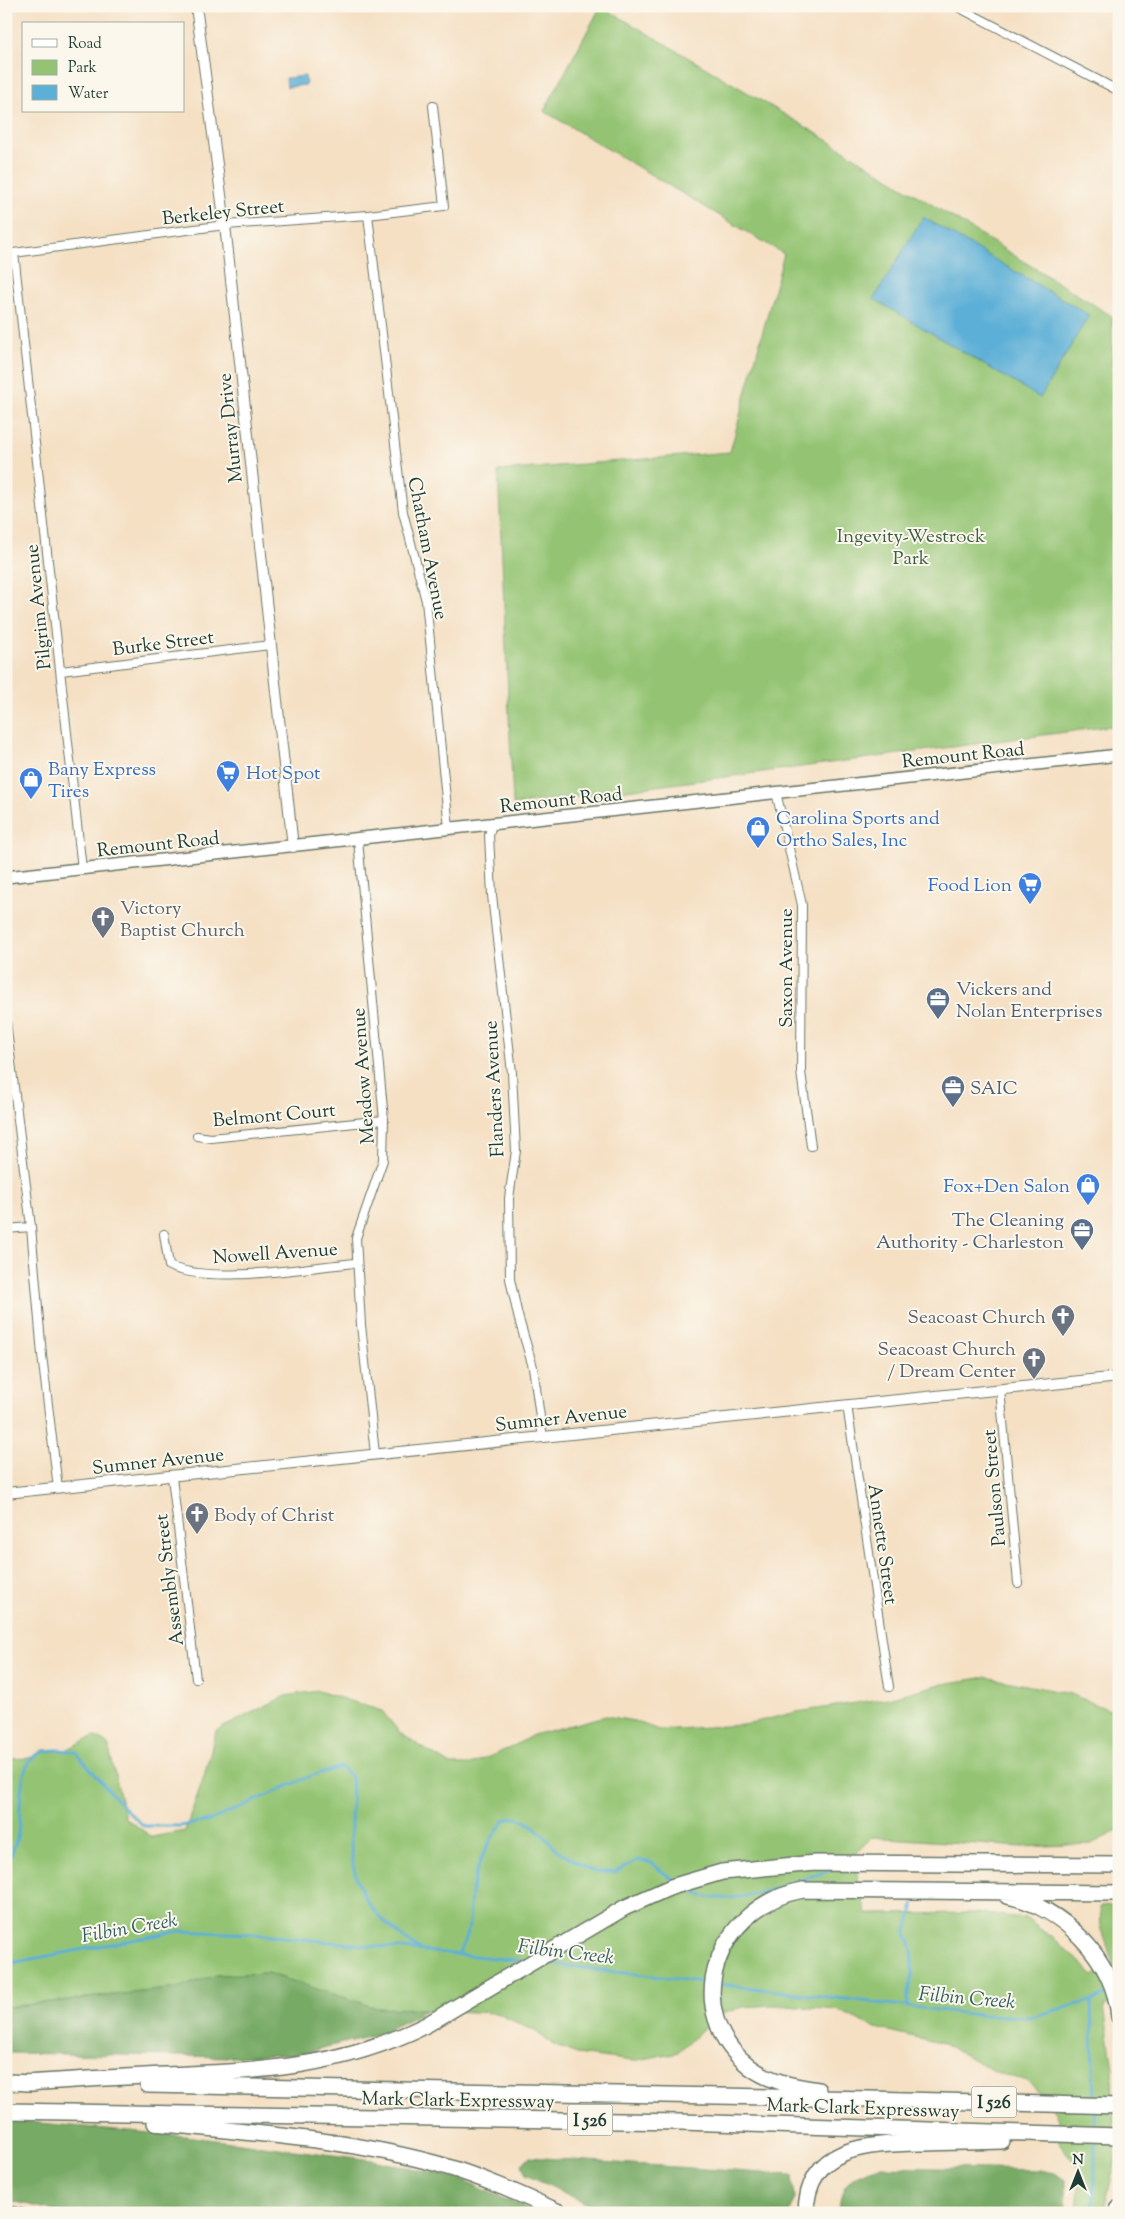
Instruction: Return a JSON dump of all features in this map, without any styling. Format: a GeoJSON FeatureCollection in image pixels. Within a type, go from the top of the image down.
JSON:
{"type":"FeatureCollection","features":[{"type":"Feature","properties":{"kind":"highway"},"geometry":{"type":"LineString","coordinates":[[25,2083],[248,2072],[296,2066],[342,2057],[390,2041],[426,2025],[624,1908],[671,1887],[722,1872],[816,1863],[1116,1863]]}},
{"type":"Feature","properties":{"kind":"highway"},"geometry":{"type":"LineString","coordinates":[[868,2098],[795,2086],[771,2079],[750,2066],[739,2056],[720,2028],[715,2014],[713,1985],[720,1958],[732,1932],[741,1921],[770,1900],[786,1893],[803,1890],[979,1890],[1119,1893]]}},
{"type":"Feature","properties":{"kind":"highway"},"geometry":{"type":"LineString","coordinates":[[979,1890],[1025,1902],[1061,1920],[1085,1941],[1108,1979],[1118,2012]]}},
{"type":"Feature","properties":{"kind":"highway"},"geometry":{"type":"LineString","coordinates":[[1096,1893],[1119,1897]]}},
{"type":"Feature","properties":{"kind":"highway","name":"Mark Clark Expressway"},"geometry":{"type":"LineString","coordinates":[[6,2082],[868,2098],[1119,2106]]}},
{"type":"Feature","properties":{"kind":"highway","name":"Mark Clark Expressway"},"geometry":{"type":"LineString","coordinates":[[6,2111],[680,2122],[1118,2136]]}},
{"type":"Feature","properties":{"kind":"highway"},"geometry":{"type":"LineString","coordinates":[[62,2113],[314,2141],[389,2153],[443,2166],[501,2186],[561,2213]]}},
{"type":"Feature","properties":{"kind":"highway"},"geometry":{"type":"LineString","coordinates":[[806,2213],[809,2188],[822,2166],[847,2151],[859,2148],[887,2144],[1118,2136]]}},
{"type":"Feature","properties":{"kind":"highway"},"geometry":{"type":"LineString","coordinates":[[1116,2213],[1119,2208]]}},
{"type":"Feature","properties":{"kind":"main road","name":"Remount Road"},"geometry":{"type":"LineString","coordinates":[[6,877],[358,840],[450,828],[1119,755]]}},
{"type":"Feature","properties":{"kind":"street","name":"Murray Drive"},"geometry":{"type":"LineString","coordinates":[[196,6],[225,225],[293,847]]}},
{"type":"Feature","properties":{"kind":"street"},"geometry":{"type":"LineString","coordinates":[[956,6],[1119,91]]}},
{"type":"Feature","properties":{"kind":"street","name":"Berkeley Street"},"geometry":{"type":"LineString","coordinates":[[10,253],[225,225],[368,215],[444,206],[433,106]]}},
{"type":"Feature","properties":{"kind":"street","name":"Chatham Avenue"},"geometry":{"type":"LineString","coordinates":[[368,215],[403,512],[426,601],[450,828]]}},
{"type":"Feature","properties":{"kind":"street","name":"Pilgrim Avenue"},"geometry":{"type":"LineString","coordinates":[[10,253],[61,671],[82,869]]}},
{"type":"Feature","properties":{"kind":"street","name":"Burke Street"},"geometry":{"type":"LineString","coordinates":[[61,671],[270,645]]}},
{"type":"Feature","properties":{"kind":"street","name":"Saxon Avenue"},"geometry":{"type":"LineString","coordinates":[[776,792],[802,905],[802,1072],[811,1146]]}},
{"type":"Feature","properties":{"kind":"street","name":"Flanders Avenue"},"geometry":{"type":"LineString","coordinates":[[492,824],[489,835],[492,895],[512,1073],[516,1151],[509,1198],[510,1279],[518,1316],[533,1367],[543,1438]]}},
{"type":"Feature","properties":{"kind":"street","name":"Meadow Avenue"},"geometry":{"type":"LineString","coordinates":[[358,840],[384,1120],[383,1160],[356,1238],[356,1263],[375,1454]]}},
{"type":"Feature","properties":{"kind":"street"},"geometry":{"type":"LineString","coordinates":[[6,1021],[31,1227],[42,1354],[58,1488]]}},
{"type":"Feature","properties":{"kind":"street","name":"Belmont Court"},"geometry":{"type":"LineString","coordinates":[[197,1136],[211,1138],[384,1120]]}},
{"type":"Feature","properties":{"kind":"street"},"geometry":{"type":"LineString","coordinates":[[6,1229],[31,1227]]}},
{"type":"Feature","properties":{"kind":"street","name":"Nowell Avenue"},"geometry":{"type":"LineString","coordinates":[[164,1234],[169,1266],[180,1271],[235,1274],[356,1263]]}},
{"type":"Feature","properties":{"kind":"street","name":"Sumner Avenue"},"geometry":{"type":"LineString","coordinates":[[6,1493],[1119,1377]]}},
{"type":"Feature","properties":{"kind":"street","name":"Paulson Street"},"geometry":{"type":"LineString","coordinates":[[1000,1389],[1018,1584]]}},
{"type":"Feature","properties":{"kind":"street","name":"Annette Street"},"geometry":{"type":"LineString","coordinates":[[847,1405],[889,1687]]}},
{"type":"Feature","properties":{"kind":"street","name":"Assembly Street"},"geometry":{"type":"LineString","coordinates":[[172,1477],[196,1679]]}},
{"type":"Feature","properties":{"kind":"green space","name":"Ingevity-Westrock Park"},"geometry":{"type":"Polygon","coordinates":[[[601,6],[816,133],[1112,316],[1119,725],[513,805],[498,471],[730,452],[784,254],[544,111],[601,6]]]}},
{"type":"Feature","properties":{"kind":"green space"},"geometry":{"type":"Polygon","coordinates":[[[986,1677],[1071,1694],[1119,1714],[1119,1830],[1091,1844],[1022,1847],[872,1837],[853,1856],[866,1914],[975,1913],[1025,1918],[1058,1942],[1094,1975],[1113,1963],[1101,1927],[1100,1906],[1114,1905],[1119,1919],[1119,2002],[1104,2006],[1113,2068],[1115,2164],[1103,2213],[1077,2213],[1080,2170],[1059,2142],[1058,2118],[1047,2100],[1027,2081],[998,2073],[944,2044],[876,2028],[837,2010],[773,2005],[743,2007],[718,2015],[678,2052],[633,2061],[577,2054],[555,2046],[535,2031],[496,2013],[377,2008],[267,1973],[217,1975],[177,1988],[6,2007],[6,1759],[30,1758],[43,1750],[66,1750],[94,1736],[108,1744],[125,1818],[152,1837],[185,1831],[204,1776],[216,1731],[285,1696],[318,1691],[382,1711],[400,1733],[428,1751],[451,1765],[470,1765],[512,1747],[533,1735],[606,1716],[634,1721],[659,1730],[743,1725],[797,1712],[888,1698],[937,1685],[986,1677]]]}},
{"type":"Feature","properties":{"kind":"green space"},"geometry":{"type":"Polygon","coordinates":[[[267,1973],[377,2008],[426,2009],[417,2016],[373,2036],[297,2054],[232,2057],[6,2053],[6,2007],[177,1988],[217,1975],[267,1973]]]}},
{"type":"Feature","properties":{"kind":"green space"},"geometry":{"type":"Polygon","coordinates":[[[6,2120],[185,2136],[372,2160],[459,2178],[535,2213],[67,2213],[6,2200],[6,2120]]]}},
{"type":"Feature","properties":{"kind":"green space"},"geometry":{"type":"Polygon","coordinates":[[[529,2157],[792,2175],[794,2199],[790,2213],[607,2213],[526,2175],[522,2164],[529,2157]]]}},
{"type":"Feature","properties":{"kind":"green space"},"geometry":{"type":"Polygon","coordinates":[[[880,2167],[1040,2170],[1055,2173],[1066,2181],[1066,2213],[838,2213],[842,2193],[850,2181],[861,2173],[880,2167]]]}},
{"type":"Feature","properties":{"kind":"water"},"geometry":{"type":"Polygon","coordinates":[[[305,76],[306,85],[287,87],[286,78],[305,76]]]}},
{"type":"Feature","properties":{"kind":"water"},"geometry":{"type":"Polygon","coordinates":[[[923,217],[1089,315],[1040,398],[874,299],[923,217]]]}},
{"type":"Feature","properties":{"kind":"waterway"},"geometry":{"type":"LineString","coordinates":[[6,1865],[18,1833],[25,1771],[31,1760],[40,1753],[55,1750],[76,1752],[124,1808],[144,1826],[181,1826],[209,1821],[313,1775],[341,1767],[351,1777],[351,1834],[356,1878],[371,1906],[381,1918],[421,1951]]}},
{"type":"Feature","properties":{"kind":"waterway"},"geometry":{"type":"LineString","coordinates":[[459,1953],[467,1937],[472,1889],[480,1861],[489,1843],[506,1819],[519,1818],[535,1827],[558,1851],[594,1872],[615,1872],[638,1860],[652,1863],[674,1881]]}},
{"type":"Feature","properties":{"kind":"waterway"},"geometry":{"type":"LineString","coordinates":[[685,1888],[702,1895],[720,1898],[739,1897],[758,1894],[831,1870]]}},
{"type":"Feature","properties":{"kind":"waterway"},"geometry":{"type":"LineString","coordinates":[[907,2007],[913,1960],[910,1942],[906,1935],[915,1901]]}},
{"type":"Feature","properties":{"kind":"waterway","name":"Filbin Creek"},"geometry":{"type":"LineString","coordinates":[[6,1964],[179,1931],[252,1934],[524,1961]]}},
{"type":"Feature","properties":{"kind":"waterway","name":"Filbin Creek"},"geometry":{"type":"LineString","coordinates":[[542,1963],[710,1983]]}},
{"type":"Feature","properties":{"kind":"waterway","name":"Filbin Creek"},"geometry":{"type":"LineString","coordinates":[[718,1984],[979,2015],[1030,2017],[1091,2001],[1109,1994]]}},
{"type":"Feature","properties":{"kind":"waterway"},"geometry":{"type":"LineString","coordinates":[[1091,2001],[1094,2101]]}},
{"type":"Feature","properties":{"kind":"waterway"},"geometry":{"type":"LineString","coordinates":[[1094,2109],[1095,2131]]}},
{"type":"Feature","properties":{"kind":"waterway"},"geometry":{"type":"LineString","coordinates":[[1092,2213],[1095,2177],[1095,2139]]}},
{"type":"Feature","properties":{"kind":"railway"},"geometry":{"type":"LineString","coordinates":[[6,2207],[33,2213]]}},
{"type":"Feature","properties":{"kind":"place","name":"Hot Spot"},"geometry":{"type":"Point","coordinates":[228,793]}},
{"type":"Feature","properties":{"kind":"place","name":"Bany Express Tires"},"geometry":{"type":"Point","coordinates":[31,800]}},
{"type":"Feature","properties":{"kind":"place","name":"Carolina Sports and Ortho Sales, Inc"},"geometry":{"type":"Point","coordinates":[758,849]}},
{"type":"Feature","properties":{"kind":"place","name":"Food Lion"},"geometry":{"type":"Point","coordinates":[1030,905]}},
{"type":"Feature","properties":{"kind":"place","name":"Victory Baptist Church"},"geometry":{"type":"Point","coordinates":[103,939]}},
{"type":"Feature","properties":{"kind":"place","name":"Vickers and Nolan Enterprises"},"geometry":{"type":"Point","coordinates":[938,1020]}},
{"type":"Feature","properties":{"kind":"place","name":"SAIC"},"geometry":{"type":"Point","coordinates":[953,1108]}},
{"type":"Feature","properties":{"kind":"place","name":"Fox+Den Salon"},"geometry":{"type":"Point","coordinates":[1088,1206]}},
{"type":"Feature","properties":{"kind":"place","name":"The Cleaning Authority - Charleston"},"geometry":{"type":"Point","coordinates":[1082,1251]}},
{"type":"Feature","properties":{"kind":"place","name":"Seacoast Church"},"geometry":{"type":"Point","coordinates":[1063,1337]}},
{"type":"Feature","properties":{"kind":"place","name":"Seacoast Church / Dream Center"},"geometry":{"type":"Point","coordinates":[1034,1380]}},
{"type":"Feature","properties":{"kind":"place","name":"Body of Christ"},"geometry":{"type":"Point","coordinates":[197,1535]}}]}
